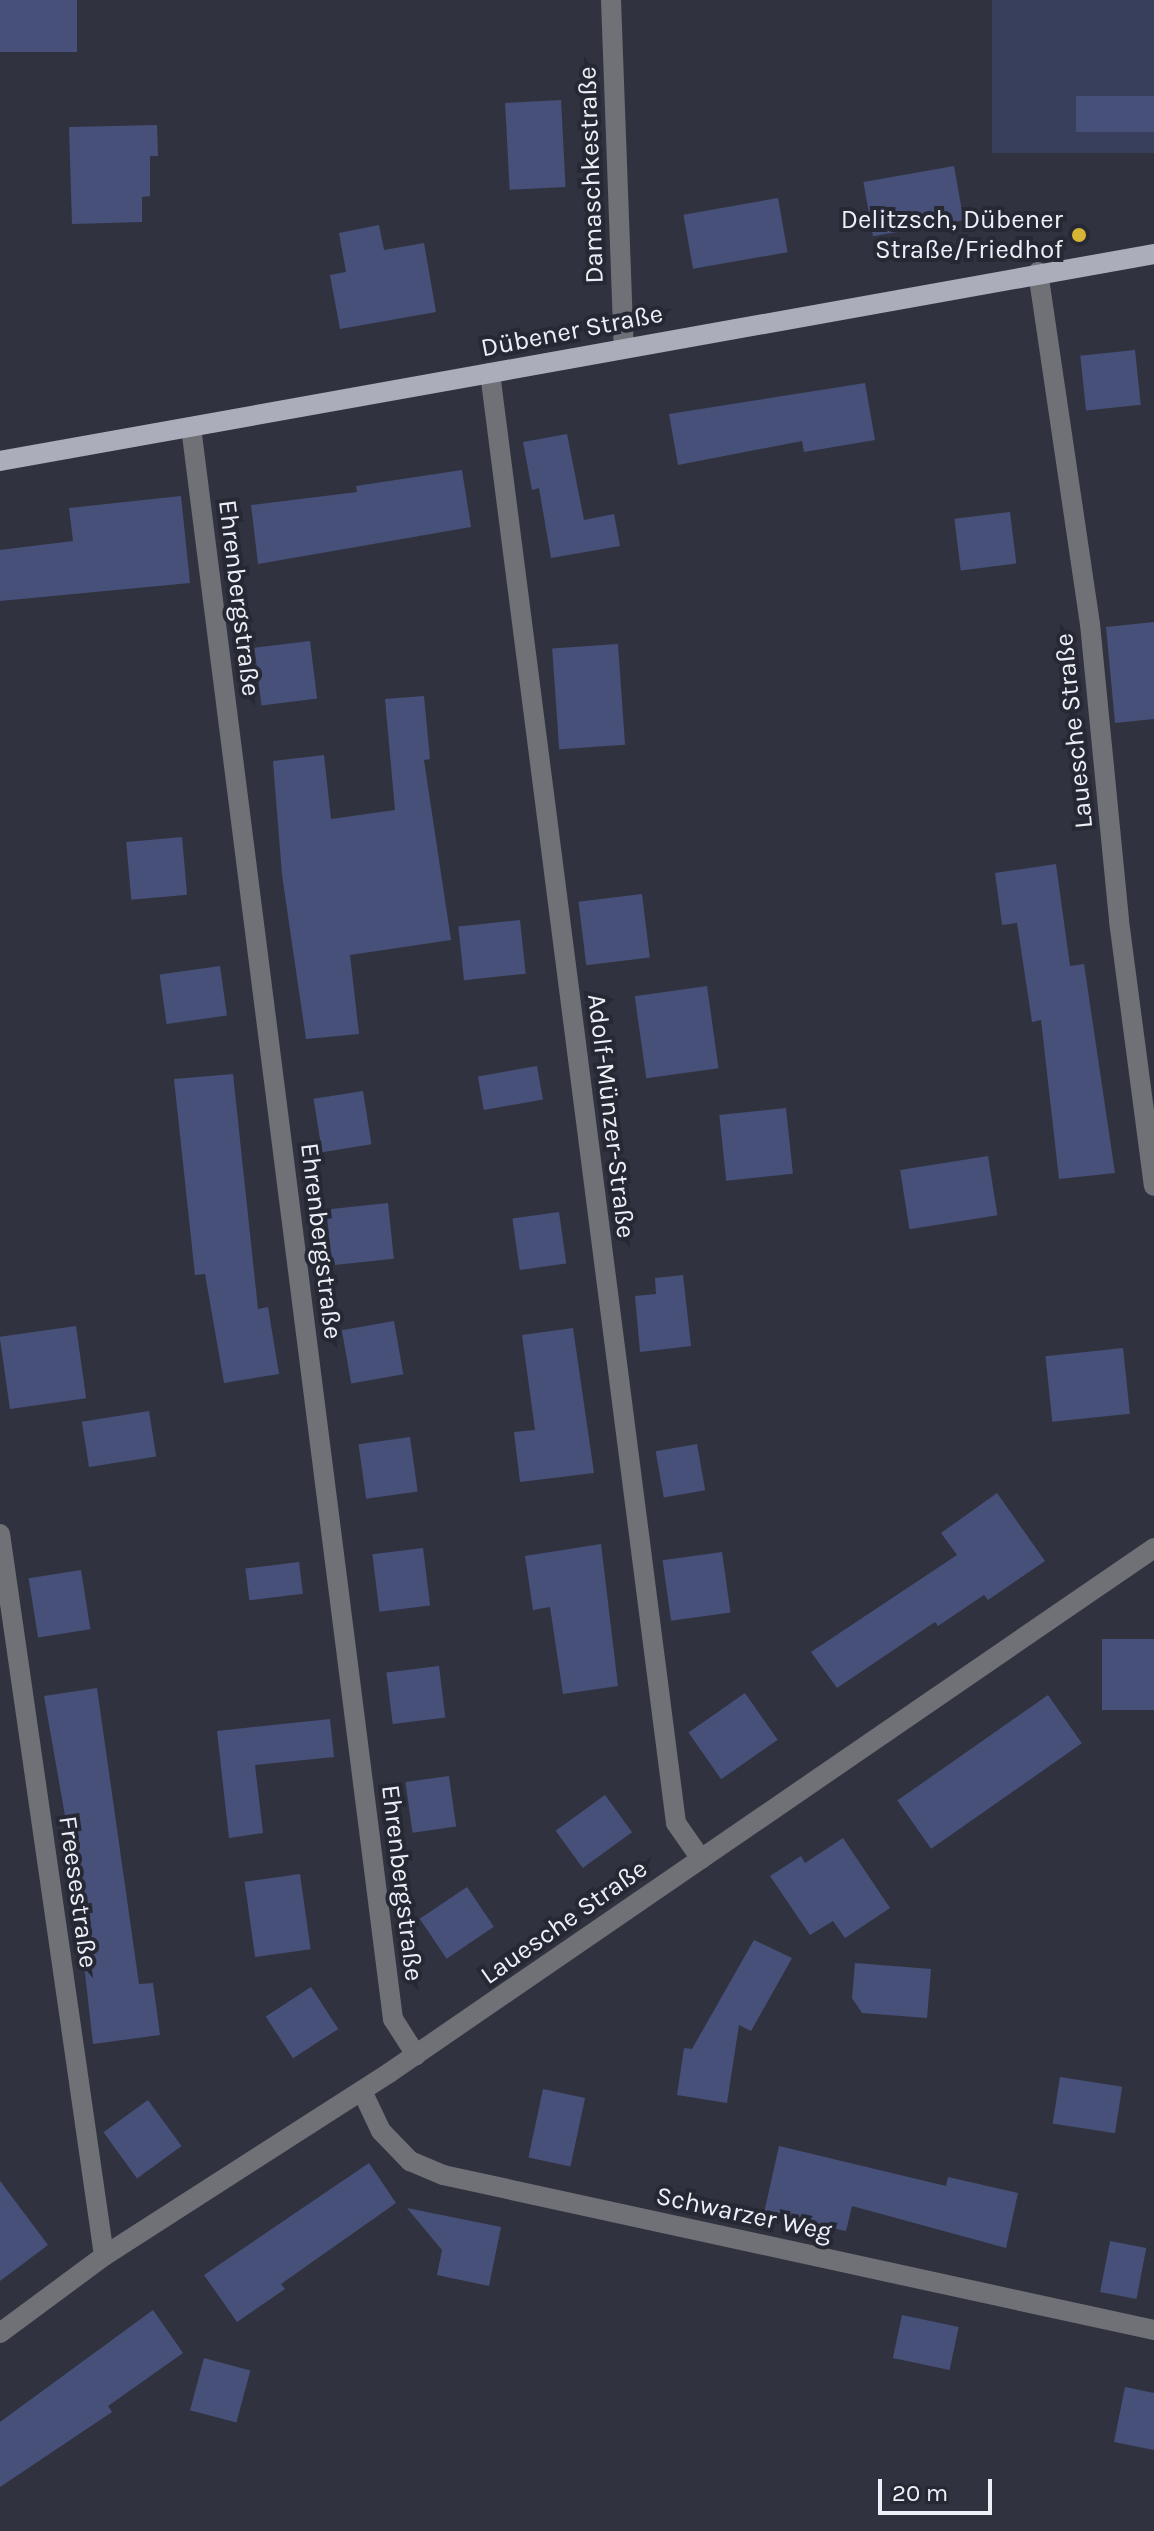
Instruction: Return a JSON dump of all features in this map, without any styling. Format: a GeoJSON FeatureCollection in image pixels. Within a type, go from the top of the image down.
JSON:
{"type":"FeatureCollection","features":[{"type":"Feature","properties":{"kind":"main road","name":"Dübener Straße"},"geometry":{"type":"LineString","coordinates":[[0,461],[1038,272],[1154,254]]}},
{"type":"Feature","properties":{"kind":"street","name":"Damaschkestraße"},"geometry":{"type":"LineString","coordinates":[[611,0],[624,347]]}},
{"type":"Feature","properties":{"kind":"street","name":"Lauesche Straße"},"geometry":{"type":"LineString","coordinates":[[1038,272],[1090,624],[1119,921],[1154,1186]]}},
{"type":"Feature","properties":{"kind":"street","name":"Adolf-Münzer-Straße"},"geometry":{"type":"LineString","coordinates":[[490,373],[676,1823],[701,1859]]}},
{"type":"Feature","properties":{"kind":"street","name":"Ehrenbergstraße"},"geometry":{"type":"LineString","coordinates":[[191,427],[393,2019],[416,2055]]}},
{"type":"Feature","properties":{"kind":"street","name":"Freesestraße"},"geometry":{"type":"LineString","coordinates":[[0,1534],[104,2256]]}},
{"type":"Feature","properties":{"kind":"street","name":"Lauesche Straße"},"geometry":{"type":"LineString","coordinates":[[0,2333],[104,2256],[416,2055],[1154,1548]]}},
{"type":"Feature","properties":{"kind":"street"},"geometry":{"type":"LineString","coordinates":[[1128,1566],[1154,1564]]}},
{"type":"Feature","properties":{"kind":"street","name":"Schwarzer Weg"},"geometry":{"type":"LineString","coordinates":[[362,2091],[381,2131],[410,2161],[443,2175],[1154,2330]]}},
{"type":"Feature","properties":{"kind":"shaded area"},"geometry":{"type":"Polygon","coordinates":[[[992,0],[1154,0],[1154,153],[992,153],[992,0]]]}},
{"type":"Feature","properties":{"kind":"building"},"geometry":{"type":"Polygon","coordinates":[[[0,0],[77,0],[77,52],[0,52],[0,0]]]}},
{"type":"Feature","properties":{"kind":"building"},"geometry":{"type":"Polygon","coordinates":[[[1076,96],[1154,96],[1154,132],[1076,132],[1076,96]]]}},
{"type":"Feature","properties":{"kind":"building"},"geometry":{"type":"Polygon","coordinates":[[[561,100],[566,187],[510,190],[505,103],[561,100]]]}},
{"type":"Feature","properties":{"kind":"building"},"geometry":{"type":"Polygon","coordinates":[[[157,125],[158,156],[150,156],[150,196],[142,197],[142,222],[72,224],[69,127],[157,125]]]}},
{"type":"Feature","properties":{"kind":"building"},"geometry":{"type":"Polygon","coordinates":[[[954,166],[964,220],[873,236],[863,182],[954,166]]]}},
{"type":"Feature","properties":{"kind":"building"},"geometry":{"type":"Polygon","coordinates":[[[778,198],[788,252],[693,269],[683,215],[778,198]]]}},
{"type":"Feature","properties":{"kind":"building"},"geometry":{"type":"Polygon","coordinates":[[[379,225],[384,250],[424,243],[436,312],[340,329],[330,275],[346,272],[339,233],[379,225]]]}},
{"type":"Feature","properties":{"kind":"building"},"geometry":{"type":"Polygon","coordinates":[[[1135,350],[1141,405],[1086,410],[1080,356],[1135,350]]]}},
{"type":"Feature","properties":{"kind":"building"},"geometry":{"type":"Polygon","coordinates":[[[865,383],[875,440],[804,452],[802,441],[678,465],[669,414],[865,383]]]}},
{"type":"Feature","properties":{"kind":"building"},"geometry":{"type":"Polygon","coordinates":[[[567,434],[584,520],[614,514],[620,546],[551,558],[539,488],[532,490],[523,442],[567,434]]]}},
{"type":"Feature","properties":{"kind":"building"},"geometry":{"type":"Polygon","coordinates":[[[462,470],[471,527],[258,564],[251,505],[357,492],[356,486],[462,470]]]}},
{"type":"Feature","properties":{"kind":"building"},"geometry":{"type":"Polygon","coordinates":[[[181,496],[190,583],[0,601],[0,550],[73,541],[69,508],[181,496]]]}},
{"type":"Feature","properties":{"kind":"building"},"geometry":{"type":"Polygon","coordinates":[[[1010,512],[1016,564],[961,570],[954,519],[1010,512]]]}},
{"type":"Feature","properties":{"kind":"building"},"geometry":{"type":"Polygon","coordinates":[[[1154,622],[1154,719],[1115,723],[1106,627],[1154,622]]]}},
{"type":"Feature","properties":{"kind":"building"},"geometry":{"type":"Polygon","coordinates":[[[310,641],[317,699],[261,705],[254,648],[310,641]]]}},
{"type":"Feature","properties":{"kind":"building"},"geometry":{"type":"Polygon","coordinates":[[[618,644],[625,745],[559,749],[552,649],[618,644]]]}},
{"type":"Feature","properties":{"kind":"building"},"geometry":{"type":"Polygon","coordinates":[[[424,696],[430,759],[424,760],[451,940],[350,955],[359,1034],[306,1039],[282,875],[273,761],[324,755],[331,819],[395,810],[385,699],[424,696]]]}},
{"type":"Feature","properties":{"kind":"building"},"geometry":{"type":"Polygon","coordinates":[[[182,837],[187,895],[131,900],[126,842],[182,837]]]}},
{"type":"Feature","properties":{"kind":"building"},"geometry":{"type":"Polygon","coordinates":[[[1056,864],[1070,966],[1084,964],[1115,1173],[1059,1179],[1041,1020],[1032,1022],[1017,923],[1002,925],[995,873],[1056,864]]]}},
{"type":"Feature","properties":{"kind":"building"},"geometry":{"type":"Polygon","coordinates":[[[642,894],[650,958],[586,965],[578,902],[642,894]]]}},
{"type":"Feature","properties":{"kind":"building"},"geometry":{"type":"Polygon","coordinates":[[[520,920],[526,974],[464,980],[458,926],[520,920]]]}},
{"type":"Feature","properties":{"kind":"building"},"geometry":{"type":"Polygon","coordinates":[[[220,966],[227,1016],[167,1024],[160,974],[220,966]]]}},
{"type":"Feature","properties":{"kind":"building"},"geometry":{"type":"Polygon","coordinates":[[[707,986],[719,1068],[646,1078],[635,996],[707,986]]]}},
{"type":"Feature","properties":{"kind":"building"},"geometry":{"type":"Polygon","coordinates":[[[537,1066],[543,1099],[484,1110],[478,1076],[537,1066]]]}},
{"type":"Feature","properties":{"kind":"building"},"geometry":{"type":"Polygon","coordinates":[[[233,1074],[258,1309],[268,1307],[279,1374],[224,1383],[205,1274],[195,1275],[174,1079],[233,1074]]]}},
{"type":"Feature","properties":{"kind":"building"},"geometry":{"type":"Polygon","coordinates":[[[363,1091],[371,1144],[322,1152],[314,1099],[363,1091]]]}},
{"type":"Feature","properties":{"kind":"building"},"geometry":{"type":"Polygon","coordinates":[[[786,1108],[793,1174],[726,1181],[719,1115],[786,1108]]]}},
{"type":"Feature","properties":{"kind":"building"},"geometry":{"type":"Polygon","coordinates":[[[988,1156],[997,1215],[909,1229],[900,1170],[988,1156]]]}},
{"type":"Feature","properties":{"kind":"building"},"geometry":{"type":"Polygon","coordinates":[[[388,1203],[394,1259],[332,1265],[326,1209],[388,1203]]]}},
{"type":"Feature","properties":{"kind":"building"},"geometry":{"type":"Polygon","coordinates":[[[559,1212],[566,1263],[520,1270],[512,1219],[559,1212]]]}},
{"type":"Feature","properties":{"kind":"building"},"geometry":{"type":"Polygon","coordinates":[[[683,1275],[691,1346],[640,1352],[635,1296],[656,1294],[655,1278],[683,1275]]]}},
{"type":"Feature","properties":{"kind":"building"},"geometry":{"type":"Polygon","coordinates":[[[394,1321],[403,1374],[351,1383],[342,1330],[394,1321]]]}},
{"type":"Feature","properties":{"kind":"building"},"geometry":{"type":"Polygon","coordinates":[[[76,1326],[86,1398],[10,1409],[0,1337],[76,1326]]]}},
{"type":"Feature","properties":{"kind":"building"},"geometry":{"type":"Polygon","coordinates":[[[573,1328],[594,1473],[520,1482],[514,1432],[535,1430],[522,1335],[573,1328]]]}},
{"type":"Feature","properties":{"kind":"building"},"geometry":{"type":"Polygon","coordinates":[[[1123,1348],[1130,1414],[1052,1422],[1045,1356],[1123,1348]]]}},
{"type":"Feature","properties":{"kind":"building"},"geometry":{"type":"Polygon","coordinates":[[[149,1411],[156,1456],[89,1467],[82,1422],[149,1411]]]}},
{"type":"Feature","properties":{"kind":"building"},"geometry":{"type":"Polygon","coordinates":[[[410,1437],[418,1491],[366,1499],[359,1444],[410,1437]]]}},
{"type":"Feature","properties":{"kind":"building"},"geometry":{"type":"Polygon","coordinates":[[[697,1444],[705,1490],[664,1498],[656,1451],[697,1444]]]}},
{"type":"Feature","properties":{"kind":"building"},"geometry":{"type":"Polygon","coordinates":[[[997,1493],[1045,1561],[988,1600],[984,1595],[938,1626],[935,1622],[837,1688],[811,1652],[957,1555],[941,1533],[997,1493]]]}},
{"type":"Feature","properties":{"kind":"building"},"geometry":{"type":"Polygon","coordinates":[[[601,1544],[618,1686],[563,1694],[550,1607],[533,1610],[525,1556],[601,1544]]]}},
{"type":"Feature","properties":{"kind":"building"},"geometry":{"type":"Polygon","coordinates":[[[423,1548],[430,1606],[379,1612],[372,1554],[423,1548]]]}},
{"type":"Feature","properties":{"kind":"building"},"geometry":{"type":"Polygon","coordinates":[[[722,1552],[730,1612],[671,1621],[663,1560],[722,1552]]]}},
{"type":"Feature","properties":{"kind":"building"},"geometry":{"type":"Polygon","coordinates":[[[299,1562],[303,1594],[249,1600],[245,1569],[299,1562]]]}},
{"type":"Feature","properties":{"kind":"building"},"geometry":{"type":"Polygon","coordinates":[[[81,1570],[90,1629],[38,1638],[29,1578],[81,1570]]]}},
{"type":"Feature","properties":{"kind":"building"},"geometry":{"type":"Polygon","coordinates":[[[1102,1639],[1154,1639],[1154,1710],[1102,1710],[1102,1639]]]}},
{"type":"Feature","properties":{"kind":"building"},"geometry":{"type":"Polygon","coordinates":[[[439,1666],[445,1718],[393,1724],[386,1672],[439,1666]]]}},
{"type":"Feature","properties":{"kind":"building"},"geometry":{"type":"Polygon","coordinates":[[[97,1688],[139,1984],[153,1983],[160,2035],[93,2044],[71,1850],[44,1696],[97,1688]]]}},
{"type":"Feature","properties":{"kind":"building"},"geometry":{"type":"Polygon","coordinates":[[[745,1693],[778,1740],[721,1779],[688,1733],[745,1693]]]}},
{"type":"Feature","properties":{"kind":"building"},"geometry":{"type":"Polygon","coordinates":[[[1048,1695],[1082,1743],[931,1849],[897,1801],[1048,1695]]]}},
{"type":"Feature","properties":{"kind":"building"},"geometry":{"type":"Polygon","coordinates":[[[330,1719],[334,1757],[255,1765],[263,1833],[229,1838],[217,1731],[330,1719]]]}},
{"type":"Feature","properties":{"kind":"building"},"geometry":{"type":"Polygon","coordinates":[[[449,1776],[456,1827],[413,1833],[405,1782],[449,1776]]]}},
{"type":"Feature","properties":{"kind":"building"},"geometry":{"type":"Polygon","coordinates":[[[605,1795],[632,1832],[583,1868],[556,1831],[605,1795]]]}},
{"type":"Feature","properties":{"kind":"building"},"geometry":{"type":"Polygon","coordinates":[[[843,1838],[890,1908],[845,1938],[833,1921],[810,1935],[770,1876],[801,1856],[805,1863],[843,1838]]]}},
{"type":"Feature","properties":{"kind":"building"},"geometry":{"type":"Polygon","coordinates":[[[300,1874],[311,1949],[255,1957],[245,1882],[300,1874]]]}},
{"type":"Feature","properties":{"kind":"building"},"geometry":{"type":"Polygon","coordinates":[[[467,1887],[494,1927],[447,1959],[420,1919],[467,1887]]]}},
{"type":"Feature","properties":{"kind":"building"},"geometry":{"type":"Polygon","coordinates":[[[754,1940],[792,1958],[751,2031],[739,2025],[727,2103],[677,2095],[684,2048],[692,2049],[754,1940]]]}},
{"type":"Feature","properties":{"kind":"building"},"geometry":{"type":"Polygon","coordinates":[[[855,1963],[931,1969],[927,2018],[862,2013],[852,1998],[855,1963]]]}},
{"type":"Feature","properties":{"kind":"building"},"geometry":{"type":"Polygon","coordinates":[[[311,1987],[338,2029],[293,2058],[266,2016],[311,1987]]]}},
{"type":"Feature","properties":{"kind":"building"},"geometry":{"type":"Polygon","coordinates":[[[1060,2077],[1122,2087],[1115,2133],[1053,2123],[1060,2077]]]}},
{"type":"Feature","properties":{"kind":"building"},"geometry":{"type":"Polygon","coordinates":[[[543,2089],[585,2098],[571,2166],[528,2157],[543,2089]]]}},
{"type":"Feature","properties":{"kind":"building"},"geometry":{"type":"Polygon","coordinates":[[[148,2100],[182,2146],[137,2178],[104,2132],[148,2100]]]}},
{"type":"Feature","properties":{"kind":"building"},"geometry":{"type":"Polygon","coordinates":[[[779,2146],[946,2186],[948,2177],[1018,2193],[1006,2248],[852,2206],[846,2231],[764,2213],[779,2146]]]}},
{"type":"Feature","properties":{"kind":"building"},"geometry":{"type":"Polygon","coordinates":[[[369,2163],[396,2203],[281,2284],[285,2289],[237,2322],[204,2275],[369,2163]]]}},
{"type":"Feature","properties":{"kind":"building"},"geometry":{"type":"Polygon","coordinates":[[[0,2181],[48,2245],[0,2281],[0,2181]]]}},
{"type":"Feature","properties":{"kind":"building"},"geometry":{"type":"Polygon","coordinates":[[[407,2208],[501,2227],[489,2286],[437,2275],[442,2250],[407,2208]]]}},
{"type":"Feature","properties":{"kind":"building"},"geometry":{"type":"Polygon","coordinates":[[[1110,2241],[1146,2248],[1136,2299],[1100,2292],[1110,2241]]]}},
{"type":"Feature","properties":{"kind":"building"},"geometry":{"type":"Polygon","coordinates":[[[153,2310],[183,2353],[108,2406],[112,2412],[0,2487],[0,2422],[153,2310]]]}},
{"type":"Feature","properties":{"kind":"building"},"geometry":{"type":"Polygon","coordinates":[[[902,2315],[959,2327],[950,2370],[893,2358],[902,2315]]]}},
{"type":"Feature","properties":{"kind":"building"},"geometry":{"type":"Polygon","coordinates":[[[204,2358],[250,2370],[236,2423],[190,2410],[204,2358]]]}},
{"type":"Feature","properties":{"kind":"building"},"geometry":{"type":"Polygon","coordinates":[[[1125,2387],[1154,2393],[1154,2450],[1114,2442],[1125,2387]]]}},
{"type":"Feature","properties":{"kind":"place","name":"Delitzsch, Dübener Straße/Friedhof"},"geometry":{"type":"Point","coordinates":[1079,235]}}]}
